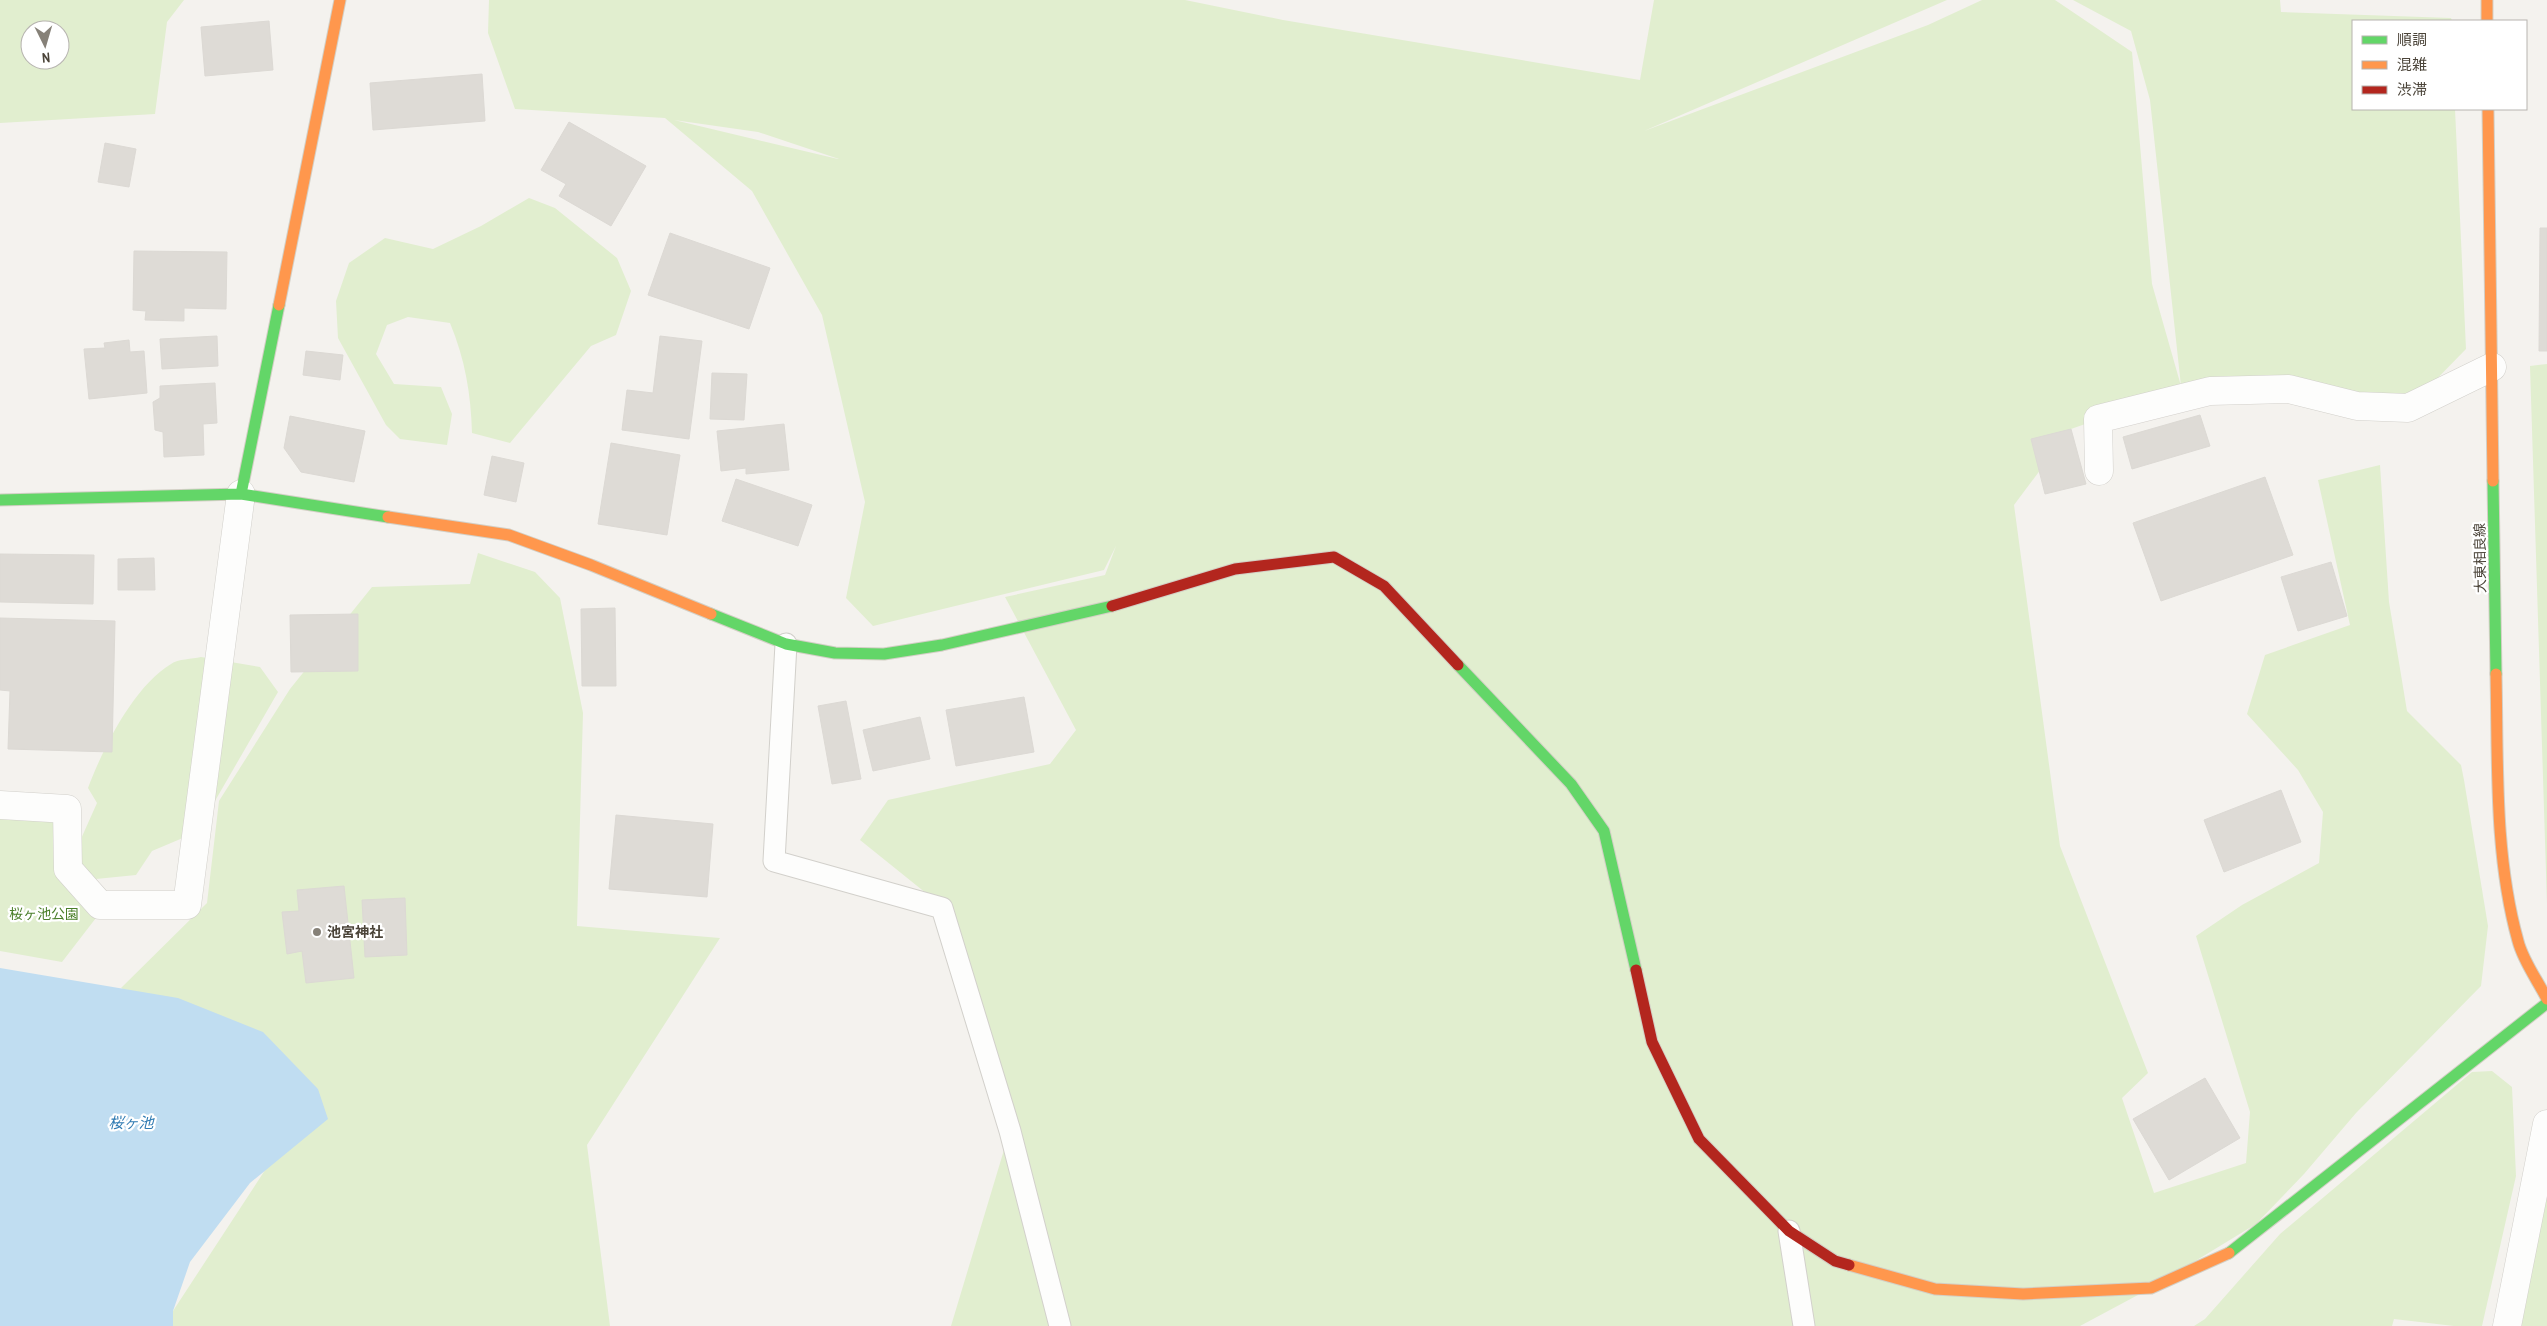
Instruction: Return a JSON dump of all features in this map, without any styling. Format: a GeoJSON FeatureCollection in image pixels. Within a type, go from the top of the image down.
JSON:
{"type":"FeatureCollection","features":[{"type":"Feature","properties":{"kind":"street"},"geometry":{"type":"LineString","coordinates":[[0,805],[67,809],[68,869],[100,905],[187,905],[241,494],[340,0]]}},
{"type":"Feature","properties":{"kind":"street"},"geometry":{"type":"LineString","coordinates":[[2487,0],[2487,20]]}},
{"type":"Feature","properties":{"kind":"street","name":"大東相良線"},"geometry":{"type":"LineString","coordinates":[[2488,110],[2498,795],[2506,886],[2518,943],[2547,999]]}},
{"type":"Feature","properties":{"kind":"street"},"geometry":{"type":"LineString","coordinates":[[2099,471],[2098,419],[2210,391],[2289,389],[2357,406],[2408,408],[2492,367]]}},
{"type":"Feature","properties":{"kind":"street"},"geometry":{"type":"LineString","coordinates":[[0,500],[241,494],[510,535],[591,565],[786,644],[835,652],[884,654],[942,644],[1123,603],[1236,569],[1334,557],[1384,586],[1571,784],[1604,831],[1652,1042],[1699,1139],[1789,1231],[1835,1261],[1935,1289],[2023,1294],[2151,1288],[2230,1254],[2547,1003]]}},
{"type":"Feature","properties":{"kind":"street"},"geometry":{"type":"LineString","coordinates":[[2507,1326],[2547,1124]]}},
{"type":"Feature","properties":{"kind":"lane"},"geometry":{"type":"LineString","coordinates":[[786,644],[774,861],[942,908],[1010,1130],[1060,1326]]}},
{"type":"Feature","properties":{"kind":"lane"},"geometry":{"type":"LineString","coordinates":[[1789,1231],[1804,1326]]}},
{"type":"Feature","properties":{"kind":"green space"},"geometry":{"type":"Polygon","coordinates":[[[0,0],[184,0],[167,22],[155,114],[0,123],[0,0]]]}},
{"type":"Feature","properties":{"kind":"green space"},"geometry":{"type":"Polygon","coordinates":[[[489,0],[1185,0],[1283,20],[1640,80],[1654,0],[1947,0],[1644,131],[1928,25],[1982,0],[2055,0],[2132,52],[2152,284],[2181,386],[2150,100],[2131,31],[2073,0],[2280,0],[2281,12],[2451,18],[2452,20],[2352,20],[2352,110],[2455,110],[2466,349],[2421,395],[2182,390],[2071,429],[2014,505],[2060,846],[2148,1073],[2122,1098],[2154,1193],[2246,1163],[2250,1112],[2196,936],[2242,905],[2319,863],[2323,812],[2298,770],[2247,714],[2265,655],[2350,625],[2318,480],[2380,465],[2389,602],[2407,711],[2461,765],[2464,780],[2488,926],[2481,986],[2356,1113],[2304,1174],[2256,1224],[2151,1288],[2080,1326],[951,1326],[1010,1130],[947,910],[860,840],[888,800],[1050,764],[1076,730],[1005,597],[1105,575],[1116,546],[1104,570],[873,626],[846,598],[865,502],[822,315],[752,191],[665,118],[515,109],[488,33],[489,0]],[[674,120],[839,159],[758,132],[674,120]]]}},
{"type":"Feature","properties":{"kind":"green space"},"geometry":{"type":"Polygon","coordinates":[[[529,198],[555,208],[617,258],[631,291],[616,335],[591,346],[510,443],[472,433],[466,377],[460,350],[450,323],[408,317],[387,325],[376,354],[394,384],[441,387],[452,414],[447,445],[400,439],[386,425],[338,338],[336,301],[349,263],[385,238],[433,249],[481,226],[529,198]]]}},
{"type":"Feature","properties":{"kind":"green space"},"geometry":{"type":"Polygon","coordinates":[[[2547,364],[2547,904],[2530,366],[2547,364]]]}},
{"type":"Feature","properties":{"kind":"green space"},"geometry":{"type":"Polygon","coordinates":[[[478,553],[535,572],[560,598],[583,713],[577,926],[720,938],[587,1145],[610,1326],[170,1326],[173,1311],[318,1089],[121,988],[207,903],[219,801],[290,689],[372,587],[470,584],[478,553]]]}},
{"type":"Feature","properties":{"kind":"green space"},"geometry":{"type":"Polygon","coordinates":[[[201,657],[260,667],[278,692],[197,832],[152,851],[136,875],[86,880],[76,850],[97,803],[88,788],[111,737],[132,702],[157,674],[174,662],[201,657]]]}},
{"type":"Feature","properties":{"kind":"green space","name":"桜ヶ池公園"},"geometry":{"type":"Polygon","coordinates":[[[0,805],[61,809],[99,914],[62,962],[0,951],[0,805]]]}},
{"type":"Feature","properties":{"kind":"green space"},"geometry":{"type":"Polygon","coordinates":[[[2492,1071],[2512,1087],[2516,1176],[2482,1326],[2454,1326],[2394,1319],[2392,1326],[2194,1326],[2205,1319],[2280,1234],[2472,1072],[2492,1071]]]}},
{"type":"Feature","properties":{"kind":"green space"},"geometry":{"type":"Polygon","coordinates":[[[2547,1184],[2547,1326],[2517,1326],[2547,1184]]]}},
{"type":"Feature","properties":{"kind":"water","name":"桜ヶ池"},"geometry":{"type":"Polygon","coordinates":[[[0,968],[178,998],[263,1032],[318,1089],[328,1119],[250,1183],[190,1262],[173,1311],[173,1326],[0,1326],[0,968]]]}},
{"type":"Feature","properties":{"kind":"building"},"geometry":{"type":"Polygon","coordinates":[[[269,21],[273,70],[205,76],[201,27],[269,21]]]}},
{"type":"Feature","properties":{"kind":"building"},"geometry":{"type":"Polygon","coordinates":[[[482,74],[485,121],[373,130],[370,83],[482,74]]]}},
{"type":"Feature","properties":{"kind":"building"},"geometry":{"type":"Polygon","coordinates":[[[569,122],[646,166],[611,226],[559,196],[566,184],[541,170],[569,122]]]}},
{"type":"Feature","properties":{"kind":"building"},"geometry":{"type":"Polygon","coordinates":[[[105,143],[136,149],[129,187],[98,182],[105,143]]]}},
{"type":"Feature","properties":{"kind":"building"},"geometry":{"type":"Polygon","coordinates":[[[2540,228],[2547,228],[2547,351],[2539,351],[2540,228]]]}},
{"type":"Feature","properties":{"kind":"building"},"geometry":{"type":"Polygon","coordinates":[[[670,233],[770,268],[749,329],[648,295],[670,233]]]}},
{"type":"Feature","properties":{"kind":"building"},"geometry":{"type":"Polygon","coordinates":[[[134,251],[227,252],[226,309],[184,308],[184,321],[145,320],[146,311],[133,310],[134,251]]]}},
{"type":"Feature","properties":{"kind":"building"},"geometry":{"type":"Polygon","coordinates":[[[217,336],[218,366],[162,369],[160,339],[217,336]]]}},
{"type":"Feature","properties":{"kind":"building"},"geometry":{"type":"Polygon","coordinates":[[[660,336],[702,341],[689,439],[622,430],[627,390],[653,393],[660,336]]]}},
{"type":"Feature","properties":{"kind":"building"},"geometry":{"type":"Polygon","coordinates":[[[129,340],[130,352],[144,351],[147,393],[89,399],[84,349],[105,348],[104,343],[129,340]]]}},
{"type":"Feature","properties":{"kind":"building"},"geometry":{"type":"Polygon","coordinates":[[[306,351],[343,355],[340,380],[303,375],[306,351]]]}},
{"type":"Feature","properties":{"kind":"building"},"geometry":{"type":"Polygon","coordinates":[[[712,373],[747,374],[744,420],[710,419],[712,373]]]}},
{"type":"Feature","properties":{"kind":"building"},"geometry":{"type":"Polygon","coordinates":[[[215,383],[217,423],[203,424],[204,455],[164,457],[163,432],[155,430],[153,402],[160,398],[160,386],[215,383]]]}},
{"type":"Feature","properties":{"kind":"building"},"geometry":{"type":"Polygon","coordinates":[[[2200,415],[2210,446],[2132,469],[2123,437],[2200,415]]]}},
{"type":"Feature","properties":{"kind":"building"},"geometry":{"type":"Polygon","coordinates":[[[290,416],[365,431],[354,482],[301,472],[284,448],[290,416]]]}},
{"type":"Feature","properties":{"kind":"building"},"geometry":{"type":"Polygon","coordinates":[[[784,424],[789,470],[746,474],[746,468],[721,471],[717,431],[784,424]]]}},
{"type":"Feature","properties":{"kind":"building"},"geometry":{"type":"Polygon","coordinates":[[[2071,429],[2086,484],[2045,494],[2031,439],[2071,429]]]}},
{"type":"Feature","properties":{"kind":"building"},"geometry":{"type":"Polygon","coordinates":[[[611,443],[680,455],[667,535],[598,524],[611,443]]]}},
{"type":"Feature","properties":{"kind":"building"},"geometry":{"type":"Polygon","coordinates":[[[492,456],[524,463],[516,502],[484,495],[492,456]]]}},
{"type":"Feature","properties":{"kind":"building"},"geometry":{"type":"Polygon","coordinates":[[[2265,477],[2293,555],[2161,601],[2133,523],[2265,477]]]}},
{"type":"Feature","properties":{"kind":"building"},"geometry":{"type":"Polygon","coordinates":[[[736,479],[812,505],[798,546],[722,521],[736,479]]]}},
{"type":"Feature","properties":{"kind":"building"},"geometry":{"type":"Polygon","coordinates":[[[0,554],[94,555],[93,604],[0,602],[0,554]]]}},
{"type":"Feature","properties":{"kind":"building"},"geometry":{"type":"Polygon","coordinates":[[[154,558],[155,590],[118,590],[118,559],[154,558]]]}},
{"type":"Feature","properties":{"kind":"building"},"geometry":{"type":"Polygon","coordinates":[[[2331,562],[2347,616],[2298,631],[2281,577],[2331,562]]]}},
{"type":"Feature","properties":{"kind":"building"},"geometry":{"type":"Polygon","coordinates":[[[615,608],[616,686],[582,686],[581,609],[615,608]]]}},
{"type":"Feature","properties":{"kind":"building"},"geometry":{"type":"Polygon","coordinates":[[[358,614],[358,671],[291,672],[290,615],[358,614]]]}},
{"type":"Feature","properties":{"kind":"building"},"geometry":{"type":"Polygon","coordinates":[[[0,618],[115,621],[112,752],[8,749],[10,691],[0,690],[0,618]]]}},
{"type":"Feature","properties":{"kind":"building"},"geometry":{"type":"Polygon","coordinates":[[[1024,697],[1034,752],[956,766],[946,710],[1024,697]]]}},
{"type":"Feature","properties":{"kind":"building"},"geometry":{"type":"Polygon","coordinates":[[[846,701],[861,779],[832,784],[818,706],[846,701]]]}},
{"type":"Feature","properties":{"kind":"building"},"geometry":{"type":"Polygon","coordinates":[[[920,717],[930,759],[873,771],[863,730],[920,717]]]}},
{"type":"Feature","properties":{"kind":"building"},"geometry":{"type":"Polygon","coordinates":[[[2281,790],[2301,842],[2224,872],[2204,820],[2281,790]]]}},
{"type":"Feature","properties":{"kind":"building"},"geometry":{"type":"Polygon","coordinates":[[[616,815],[713,824],[707,897],[609,889],[616,815]]]}},
{"type":"Feature","properties":{"kind":"building","name":"池宮神社"},"geometry":{"type":"Polygon","coordinates":[[[344,886],[354,978],[306,983],[302,951],[287,954],[282,912],[299,911],[297,890],[344,886]]]}},
{"type":"Feature","properties":{"kind":"building"},"geometry":{"type":"Polygon","coordinates":[[[405,898],[407,955],[365,957],[362,900],[405,898]]]}},
{"type":"Feature","properties":{"kind":"building"},"geometry":{"type":"Polygon","coordinates":[[[2205,1078],[2240,1138],[2169,1180],[2133,1119],[2205,1078]]]}},
{"type":"Feature","properties":{"kind":"traffic: fast"},"geometry":{"type":"LineString","coordinates":[[241,494],[279,305]]}},
{"type":"Feature","properties":{"kind":"traffic: fast"},"geometry":{"type":"LineString","coordinates":[[2493,481],[2496,674]]}},
{"type":"Feature","properties":{"kind":"traffic: fast"},"geometry":{"type":"LineString","coordinates":[[0,500],[241,494],[388,517]]}},
{"type":"Feature","properties":{"kind":"traffic: fast"},"geometry":{"type":"LineString","coordinates":[[711,614],[786,644],[835,653],[884,654],[942,645],[1112,606]]}},
{"type":"Feature","properties":{"kind":"traffic: fast"},"geometry":{"type":"LineString","coordinates":[[1458,665],[1571,784],[1604,831],[1636,970]]}},
{"type":"Feature","properties":{"kind":"traffic: fast"},"geometry":{"type":"LineString","coordinates":[[2229,1253],[2547,1003]]}},
{"type":"Feature","properties":{"kind":"traffic: slow"},"geometry":{"type":"LineString","coordinates":[[279,305],[340,0]]}},
{"type":"Feature","properties":{"kind":"traffic: slow"},"geometry":{"type":"LineString","coordinates":[[2487,0],[2487,20]]}},
{"type":"Feature","properties":{"kind":"traffic: slow"},"geometry":{"type":"LineString","coordinates":[[2488,110],[2493,481]]}},
{"type":"Feature","properties":{"kind":"traffic: slow"},"geometry":{"type":"LineString","coordinates":[[388,517],[509,535],[591,565],[711,614]]}},
{"type":"Feature","properties":{"kind":"traffic: slow"},"geometry":{"type":"LineString","coordinates":[[2496,674],[2501,842],[2510,908],[2520,948],[2547,999]]}},
{"type":"Feature","properties":{"kind":"traffic: slow"},"geometry":{"type":"LineString","coordinates":[[1849,1265],[1935,1289],[2023,1294],[2151,1288],[2229,1253]]}},
{"type":"Feature","properties":{"kind":"traffic: jam"},"geometry":{"type":"LineString","coordinates":[[1112,606],[1235,569],[1334,557],[1384,586],[1458,665]]}},
{"type":"Feature","properties":{"kind":"traffic: jam"},"geometry":{"type":"LineString","coordinates":[[1636,970],[1652,1042],[1699,1139],[1789,1231],[1835,1261],[1849,1265]]}},
{"type":"Feature","properties":{"kind":"place","name":"池宮神社"},"geometry":{"type":"Point","coordinates":[317,932]}}]}
